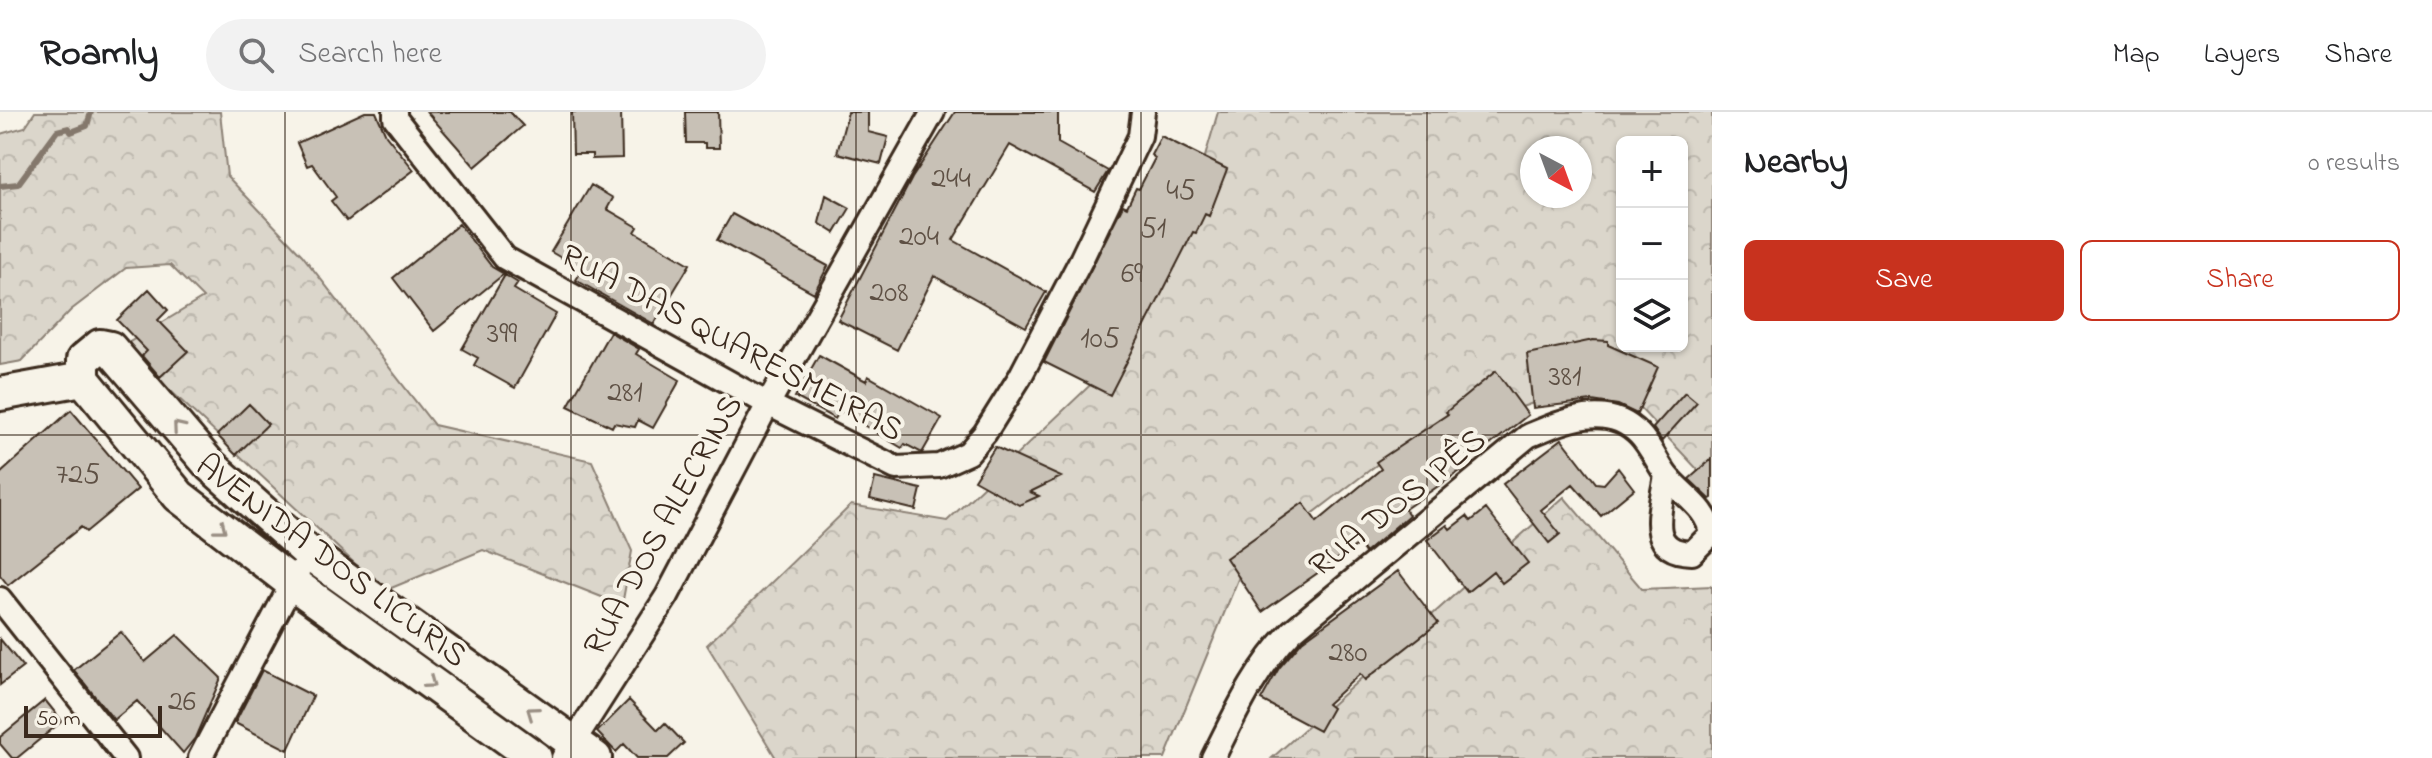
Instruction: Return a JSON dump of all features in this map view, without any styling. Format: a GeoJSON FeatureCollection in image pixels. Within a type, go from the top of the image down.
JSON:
{"type":"FeatureCollection","features":[{"type":"Feature","properties":{"kind":"street","name":"RUA DAS QUARESMEIRAS"},"geometry":{"type":"LineString","coordinates":[[395,112],[395,118],[505,258],[768,404],[896,468],[939,466],[968,453],[1020,377],[1081,260],[1140,136],[1143,112]]}},
{"type":"Feature","properties":{"kind":"street","name":"RUA DOS ALECRINS"},"geometry":{"type":"LineString","coordinates":[[577,753],[667,596],[768,404],[933,112]]}},
{"type":"Feature","properties":{"kind":"street","name":"AVENIDA DOS LICURIS"},"geometry":{"type":"LineString","coordinates":[[535,758],[291,582],[179,496],[83,379],[83,360],[100,346],[110,348],[210,465],[310,554],[577,753]]}},
{"type":"Feature","properties":{"kind":"street"},"geometry":{"type":"LineString","coordinates":[[0,394],[83,379]]}},
{"type":"Feature","properties":{"kind":"street","name":"RUA DOS IPÊS"},"geometry":{"type":"LineString","coordinates":[[1213,758],[1240,700],[1272,651],[1292,631],[1528,436],[1569,418],[1612,418],[1627,424],[1640,435],[1666,475]]}},
{"type":"Feature","properties":{"kind":"street"},"geometry":{"type":"LineString","coordinates":[[200,758],[291,582],[310,554]]}},
{"type":"Feature","properties":{"kind":"street"},"geometry":{"type":"LineString","coordinates":[[0,599],[126,758]]}},
{"type":"Feature","properties":{"kind":"green space"},"geometry":{"type":"Polygon","coordinates":[[[35,112],[220,112],[227,176],[302,255],[434,425],[592,461],[632,551],[622,605],[483,550],[384,591],[123,346],[203,298],[170,265],[126,268],[71,310],[22,361],[0,365],[0,134],[25,127],[35,112]]]}},
{"type":"Feature","properties":{"kind":"green space"},"geometry":{"type":"Polygon","coordinates":[[[1218,112],[1712,112],[1712,485],[1610,376],[1459,429],[1379,463],[1243,567],[1165,758],[776,758],[707,645],[851,505],[947,521],[1125,352],[1186,222],[1218,112]]]}},
{"type":"Feature","properties":{"kind":"green space"},"geometry":{"type":"Polygon","coordinates":[[[1564,497],[1642,589],[1712,586],[1712,758],[1272,758],[1564,497]]]}},
{"type":"Feature","properties":{"kind":"building"},"geometry":{"type":"Polygon","coordinates":[[[365,112],[376,112],[386,135],[414,170],[347,221],[331,201],[336,197],[312,164],[307,166],[297,143],[365,112]]]}},
{"type":"Feature","properties":{"kind":"building"},"geometry":{"type":"Polygon","coordinates":[[[427,112],[510,112],[523,126],[475,167],[427,112]]]}},
{"type":"Feature","properties":{"kind":"building"},"geometry":{"type":"Polygon","coordinates":[[[572,112],[621,112],[622,158],[592,159],[592,154],[573,154],[572,112]]]}},
{"type":"Feature","properties":{"kind":"building"},"geometry":{"type":"Polygon","coordinates":[[[685,112],[718,112],[719,148],[705,148],[705,143],[686,143],[685,112]]]}},
{"type":"Feature","properties":{"kind":"building"},"geometry":{"type":"Polygon","coordinates":[[[848,112],[868,112],[868,132],[888,137],[881,164],[837,153],[848,112]]]}},
{"type":"Feature","properties":{"kind":"building"},"geometry":{"type":"Polygon","coordinates":[[[955,112],[1058,112],[1058,143],[1108,171],[1095,192],[1010,145],[953,240],[1046,292],[1026,327],[934,276],[897,350],[838,320],[912,178],[955,112]]]}},
{"type":"Feature","properties":{"kind":"building"},"geometry":{"type":"Polygon","coordinates":[[[1161,136],[1227,169],[1209,216],[1205,214],[1196,233],[1193,232],[1110,395],[1044,362],[1123,205],[1127,207],[1136,188],[1139,189],[1155,158],[1151,155],[1161,136]]]}},
{"type":"Feature","properties":{"kind":"building"},"geometry":{"type":"Polygon","coordinates":[[[591,185],[613,198],[607,209],[638,227],[635,232],[690,264],[654,324],[576,280],[582,270],[551,252],[591,185]]]}},
{"type":"Feature","properties":{"kind":"building"},"geometry":{"type":"Polygon","coordinates":[[[826,195],[850,208],[835,233],[819,223],[826,195]]]}},
{"type":"Feature","properties":{"kind":"building"},"geometry":{"type":"Polygon","coordinates":[[[732,214],[828,266],[814,293],[717,240],[732,214]]]}},
{"type":"Feature","properties":{"kind":"building"},"geometry":{"type":"Polygon","coordinates":[[[459,224],[492,267],[504,274],[434,331],[393,278],[459,224]]]}},
{"type":"Feature","properties":{"kind":"building"},"geometry":{"type":"Polygon","coordinates":[[[505,275],[518,283],[514,289],[556,314],[515,388],[474,365],[478,358],[462,349],[505,275]]]}},
{"type":"Feature","properties":{"kind":"building"},"geometry":{"type":"Polygon","coordinates":[[[149,289],[168,310],[158,320],[188,351],[160,377],[142,356],[147,351],[117,320],[149,289]]]}},
{"type":"Feature","properties":{"kind":"building"},"geometry":{"type":"Polygon","coordinates":[[[610,332],[639,349],[636,354],[680,380],[653,428],[638,420],[635,427],[614,423],[612,427],[568,406],[610,332]]]}},
{"type":"Feature","properties":{"kind":"building"},"geometry":{"type":"Polygon","coordinates":[[[1593,340],[1608,341],[1616,352],[1624,352],[1658,367],[1637,414],[1618,405],[1592,401],[1533,408],[1527,354],[1593,340]]]}},
{"type":"Feature","properties":{"kind":"building"},"geometry":{"type":"Polygon","coordinates":[[[819,355],[866,381],[868,376],[942,418],[922,453],[905,444],[902,448],[840,411],[835,419],[795,397],[819,355]]]}},
{"type":"Feature","properties":{"kind":"building"},"geometry":{"type":"Polygon","coordinates":[[[1496,371],[1528,415],[1471,460],[1473,462],[1405,509],[1409,515],[1365,553],[1359,544],[1262,612],[1226,558],[1303,503],[1317,522],[1381,469],[1376,462],[1448,414],[1446,412],[1496,371]]]}},
{"type":"Feature","properties":{"kind":"building"},"geometry":{"type":"Polygon","coordinates":[[[1685,392],[1697,402],[1662,441],[1653,428],[1685,392]]]}},
{"type":"Feature","properties":{"kind":"building"},"geometry":{"type":"Polygon","coordinates":[[[249,404],[268,424],[236,455],[217,435],[249,404]]]}},
{"type":"Feature","properties":{"kind":"building"},"geometry":{"type":"Polygon","coordinates":[[[71,410],[138,489],[86,532],[81,527],[8,585],[0,575],[0,474],[71,410]]]}},
{"type":"Feature","properties":{"kind":"building"},"geometry":{"type":"Polygon","coordinates":[[[1562,439],[1596,483],[1604,484],[1618,468],[1634,489],[1601,516],[1573,484],[1541,510],[1560,534],[1549,543],[1503,484],[1562,439]]]}},
{"type":"Feature","properties":{"kind":"building"},"geometry":{"type":"Polygon","coordinates":[[[995,447],[1061,477],[1030,492],[1039,496],[1019,505],[974,480],[995,447]]]}},
{"type":"Feature","properties":{"kind":"building"},"geometry":{"type":"Polygon","coordinates":[[[1712,459],[1712,498],[1710,499],[1689,479],[1712,459]]]}},
{"type":"Feature","properties":{"kind":"building"},"geometry":{"type":"Polygon","coordinates":[[[875,478],[921,489],[916,510],[870,499],[875,478]]]}},
{"type":"Feature","properties":{"kind":"building"},"geometry":{"type":"Polygon","coordinates":[[[1486,509],[1528,563],[1502,583],[1493,571],[1467,592],[1427,540],[1447,525],[1450,529],[1467,516],[1471,521],[1486,509]]]}},
{"type":"Feature","properties":{"kind":"building"},"geometry":{"type":"Polygon","coordinates":[[[1398,571],[1438,623],[1365,680],[1360,674],[1327,704],[1332,708],[1319,731],[1261,700],[1279,668],[1302,641],[1398,571]]]}},
{"type":"Feature","properties":{"kind":"building"},"geometry":{"type":"Polygon","coordinates":[[[121,632],[145,662],[177,635],[221,678],[195,738],[183,753],[137,701],[114,720],[74,670],[121,632]]]}},
{"type":"Feature","properties":{"kind":"building"},"geometry":{"type":"Polygon","coordinates":[[[0,639],[23,667],[0,685],[0,639]]]}},
{"type":"Feature","properties":{"kind":"building"},"geometry":{"type":"Polygon","coordinates":[[[262,670],[313,696],[288,750],[235,723],[262,670]]]}},
{"type":"Feature","properties":{"kind":"building"},"geometry":{"type":"Polygon","coordinates":[[[45,700],[62,721],[17,758],[12,758],[0,744],[0,737],[45,700]]]}},
{"type":"Feature","properties":{"kind":"building"},"geometry":{"type":"Polygon","coordinates":[[[629,700],[658,730],[665,723],[684,743],[668,758],[637,758],[624,744],[616,752],[597,732],[629,700]]]}},
{"type":"Feature","properties":{"kind":"waterway"},"geometry":{"type":"LineString","coordinates":[[0,186],[18,184],[57,131],[69,128],[71,132],[87,126],[91,112]]}}]}
